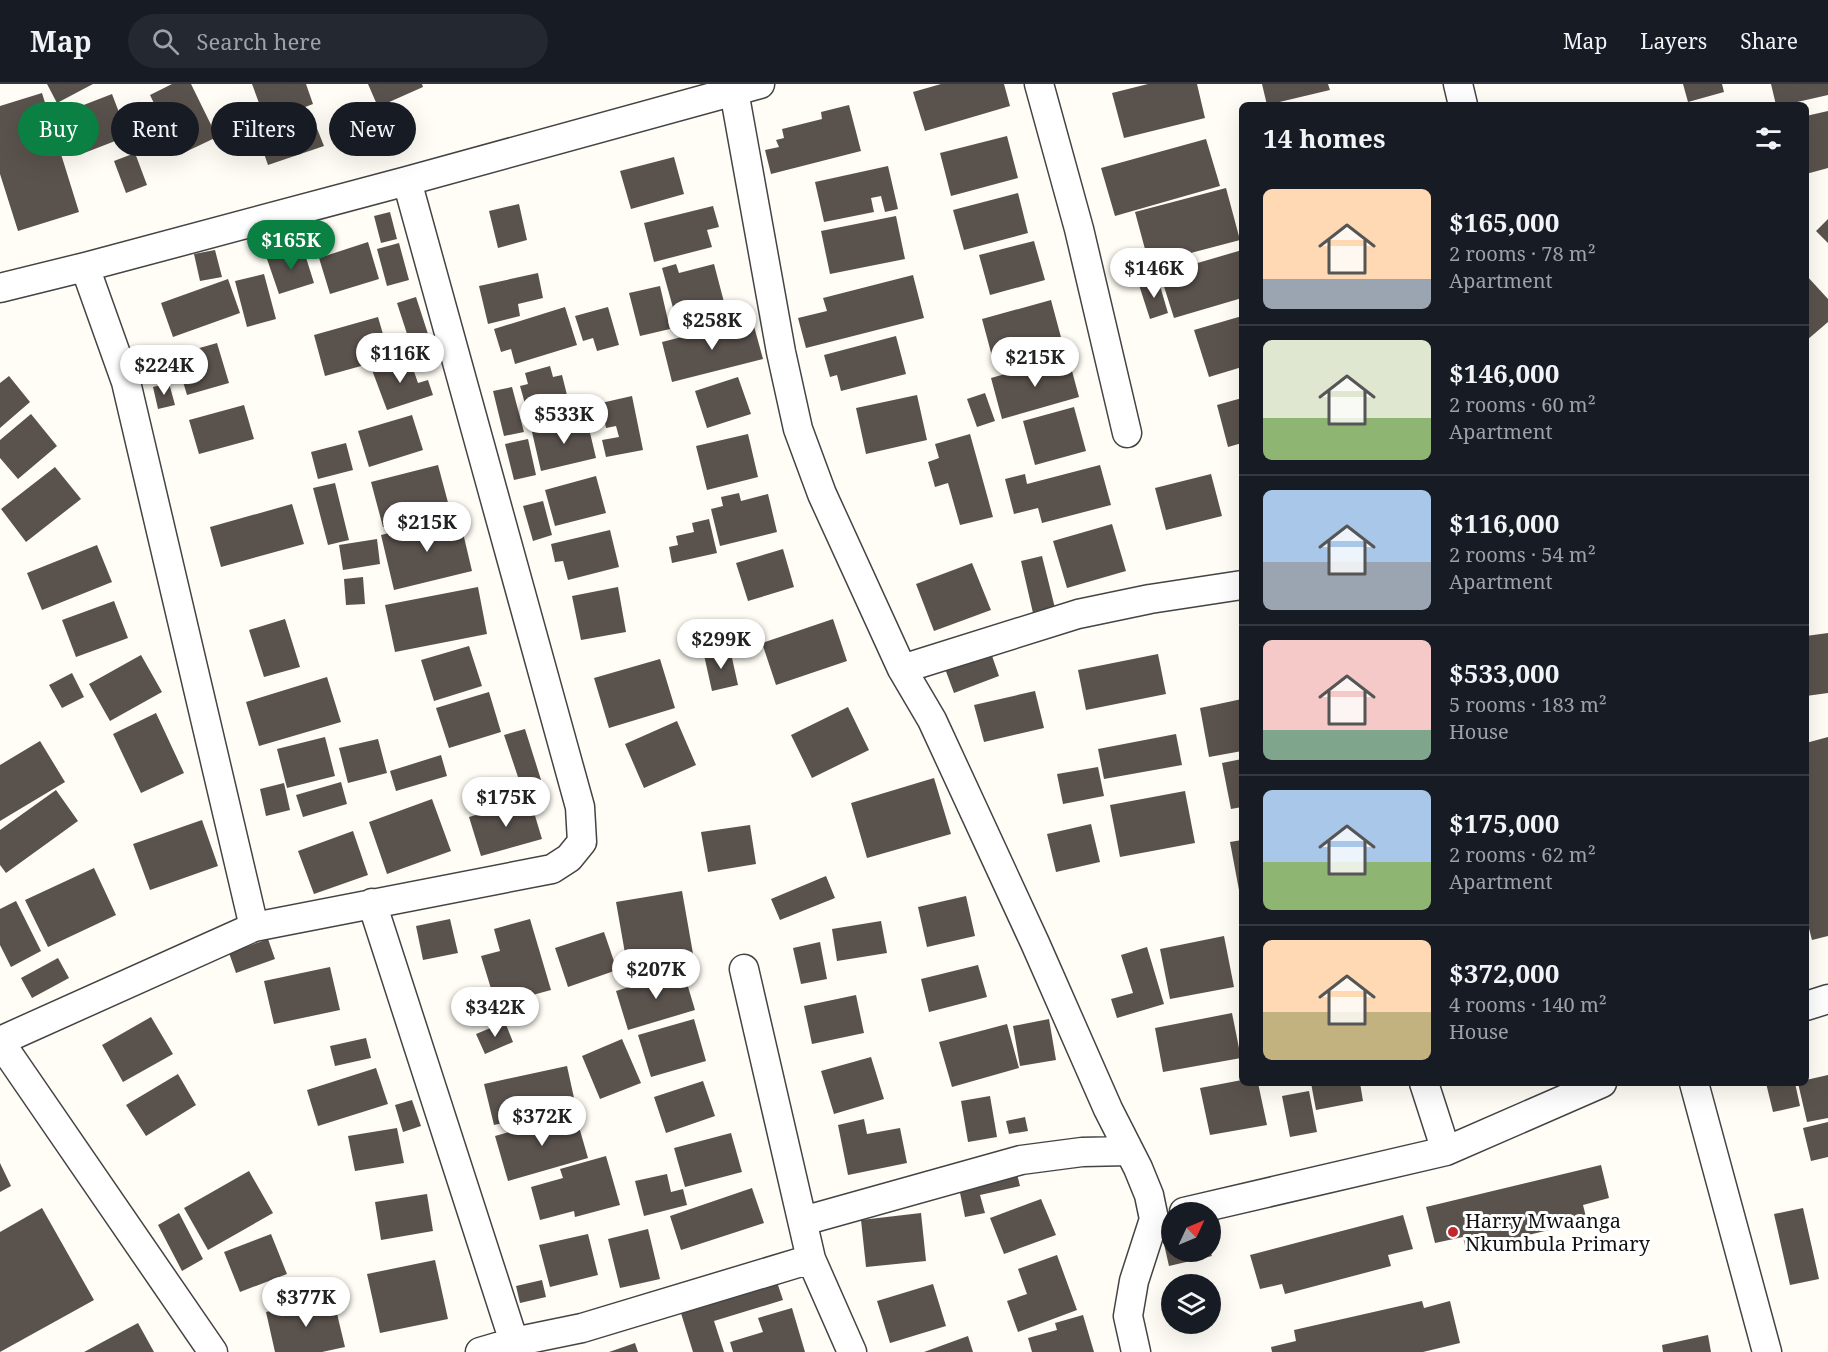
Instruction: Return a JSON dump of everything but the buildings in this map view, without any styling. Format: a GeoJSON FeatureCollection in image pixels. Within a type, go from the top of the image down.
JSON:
{"type":"FeatureCollection","features":[{"type":"Feature","properties":{"kind":"street"},"geometry":{"type":"LineString","coordinates":[[1039,84],[1079,229],[1127,434]]}},
{"type":"Feature","properties":{"kind":"street"},"geometry":{"type":"LineString","coordinates":[[1458,84],[1462,102]]}},
{"type":"Feature","properties":{"kind":"street"},"geometry":{"type":"LineString","coordinates":[[0,288],[407,181],[747,88],[781,352],[798,429],[822,494],[902,669],[932,720],[1108,1109],[1149,1195],[1161,1214]]}},
{"type":"Feature","properties":{"kind":"street"},"geometry":{"type":"LineString","coordinates":[[213,1352],[0,1041],[254,927],[552,869],[569,858],[582,842],[580,807],[407,181]]}},
{"type":"Feature","properties":{"kind":"street"},"geometry":{"type":"LineString","coordinates":[[85,267],[126,382],[254,927]]}},
{"type":"Feature","properties":{"kind":"street"},"geometry":{"type":"LineString","coordinates":[[902,669],[1078,614],[1150,599],[1239,585]]}},
{"type":"Feature","properties":{"kind":"street"},"geometry":{"type":"LineString","coordinates":[[372,903],[518,1347]]}},
{"type":"Feature","properties":{"kind":"street"},"geometry":{"type":"LineString","coordinates":[[744,969],[812,1259],[852,1352]]}},
{"type":"Feature","properties":{"kind":"street"},"geometry":{"type":"LineString","coordinates":[[1809,1005],[1828,999]]}},
{"type":"Feature","properties":{"kind":"street"},"geometry":{"type":"LineString","coordinates":[[1425,1086],[1446,1151]]}},
{"type":"Feature","properties":{"kind":"street"},"geometry":{"type":"LineString","coordinates":[[1221,1203],[1446,1151],[1595,1086]]}},
{"type":"Feature","properties":{"kind":"street"},"geometry":{"type":"LineString","coordinates":[[1695,1086],[1767,1352]]}},
{"type":"Feature","properties":{"kind":"street"},"geometry":{"type":"LineString","coordinates":[[803,1221],[1022,1160],[1082,1152],[1129,1151]]}},
{"type":"Feature","properties":{"kind":"street"},"geometry":{"type":"LineString","coordinates":[[1136,1352],[1128,1316],[1134,1281],[1161,1221]]}},
{"type":"Feature","properties":{"kind":"street"},"geometry":{"type":"LineString","coordinates":[[480,1352],[518,1347],[812,1259]]}},
{"type":"Feature","properties":{"kind":"place","name":"Harry Mwaanga Nkumbula Primary"},"geometry":{"type":"Point","coordinates":[1453,1232]}}]}
